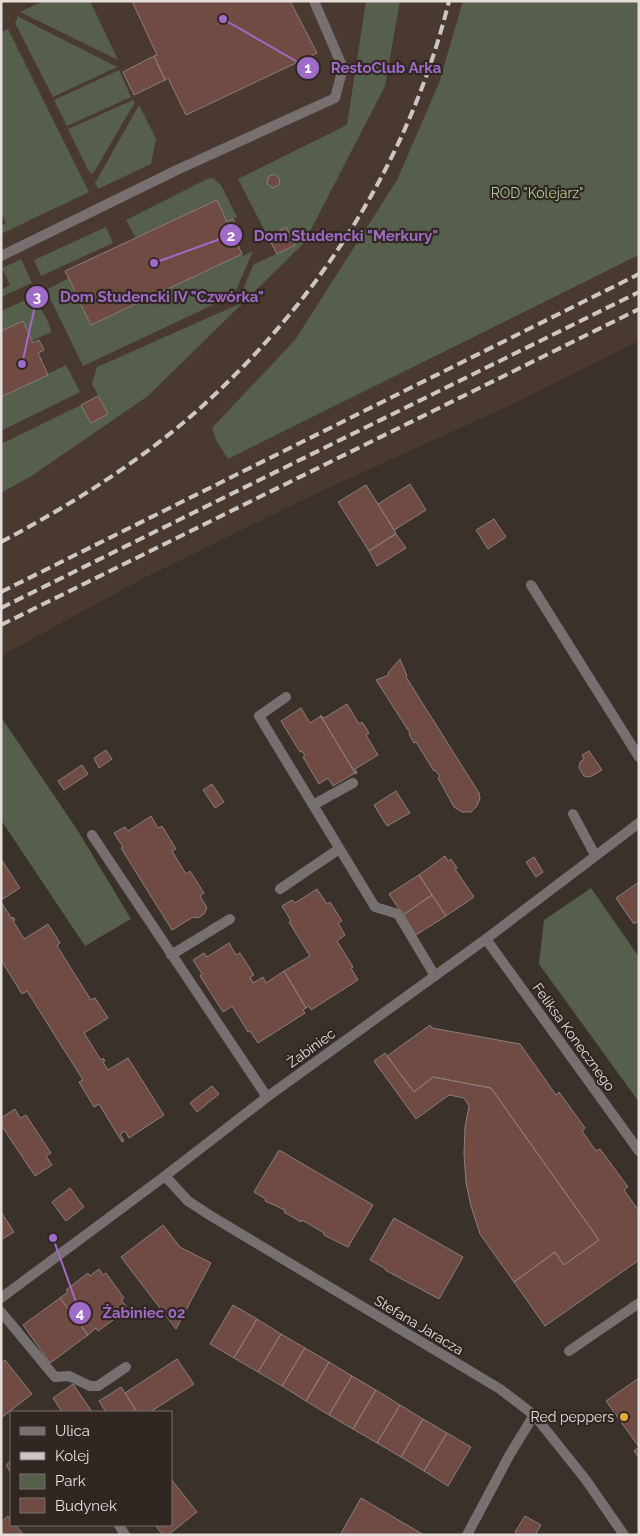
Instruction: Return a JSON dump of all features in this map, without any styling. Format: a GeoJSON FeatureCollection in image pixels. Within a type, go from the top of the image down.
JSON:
{"type":"FeatureCollection","features":[{"type":"Feature","properties":{"kind":"street"},"geometry":{"type":"LineString","coordinates":[[1,256],[179,168],[335,98],[343,68],[314,1]]}},
{"type":"Feature","properties":{"kind":"street"},"geometry":{"type":"LineString","coordinates":[[531,585],[639,757]]}},
{"type":"Feature","properties":{"kind":"street"},"geometry":{"type":"LineString","coordinates":[[286,696],[260,716],[312,806],[375,907],[398,914],[435,976]]}},
{"type":"Feature","properties":{"kind":"street"},"geometry":{"type":"LineString","coordinates":[[312,806],[353,783]]}},
{"type":"Feature","properties":{"kind":"street"},"geometry":{"type":"LineString","coordinates":[[573,814],[596,855]]}},
{"type":"Feature","properties":{"kind":"street","name":"Żabiniec"},"geometry":{"type":"LineString","coordinates":[[1,1298],[165,1176],[267,1097],[486,939],[639,823]]}},
{"type":"Feature","properties":{"kind":"street"},"geometry":{"type":"LineString","coordinates":[[92,835],[267,1097]]}},
{"type":"Feature","properties":{"kind":"street"},"geometry":{"type":"LineString","coordinates":[[280,889],[339,849]]}},
{"type":"Feature","properties":{"kind":"street"},"geometry":{"type":"LineString","coordinates":[[171,955],[230,919]]}},
{"type":"Feature","properties":{"kind":"street","name":"Feliksa Konecznego"},"geometry":{"type":"LineString","coordinates":[[486,939],[639,1151]]}},
{"type":"Feature","properties":{"kind":"street","name":"Stefana Jaracza"},"geometry":{"type":"LineString","coordinates":[[165,1176],[188,1201],[211,1216],[500,1390],[534,1415],[586,1480],[624,1535]]}},
{"type":"Feature","properties":{"kind":"street"},"geometry":{"type":"LineString","coordinates":[[569,1351],[639,1303]]}},
{"type":"Feature","properties":{"kind":"street"},"geometry":{"type":"LineString","coordinates":[[1,1312],[55,1378],[69,1376],[90,1386],[98,1386],[126,1367]]}},
{"type":"Feature","properties":{"kind":"street"},"geometry":{"type":"LineString","coordinates":[[467,1535],[509,1456],[534,1415]]}},
{"type":"Feature","properties":{"kind":"shaded area"},"geometry":{"type":"Polygon","coordinates":[[[1,1],[502,1],[433,174],[217,441],[228,459],[639,255],[639,341],[513,404],[315,494],[140,580],[1,656],[1,1]]]}},
{"type":"Feature","properties":{"kind":"green space"},"geometry":{"type":"Polygon","coordinates":[[[43,1],[90,1],[118,60],[20,12],[43,1]]]}},
{"type":"Feature","properties":{"kind":"green space"},"geometry":{"type":"Polygon","coordinates":[[[366,1],[400,1],[385,86],[304,243],[148,396],[33,475],[1,493],[1,444],[81,405],[91,423],[108,414],[92,384],[97,367],[237,305],[253,265],[294,245],[286,227],[268,237],[238,179],[347,125],[366,1]]]}},
{"type":"Feature","properties":{"kind":"green space","name":"ROD \"Kolejarz\""},"geometry":{"type":"Polygon","coordinates":[[[463,1],[639,1],[639,255],[228,459],[216,440],[212,428],[295,340],[397,180],[439,83],[463,1]]]}},
{"type":"Feature","properties":{"kind":"green space"},"geometry":{"type":"Polygon","coordinates":[[[17,16],[117,67],[53,97],[15,23],[17,16]]]}},
{"type":"Feature","properties":{"kind":"green space"},"geometry":{"type":"Polygon","coordinates":[[[8,29],[89,192],[1,234],[1,221],[3,225],[6,223],[1,213],[1,32],[8,29]]]}},
{"type":"Feature","properties":{"kind":"green space"},"geometry":{"type":"Polygon","coordinates":[[[119,70],[131,97],[67,126],[54,100],[119,70]]]}},
{"type":"Feature","properties":{"kind":"green space"},"geometry":{"type":"Polygon","coordinates":[[[133,100],[135,102],[93,174],[89,172],[68,129],[133,100]]]}},
{"type":"Feature","properties":{"kind":"green space"},"geometry":{"type":"Polygon","coordinates":[[[139,105],[156,139],[151,164],[98,189],[95,183],[139,105]]]}},
{"type":"Feature","properties":{"kind":"green space"},"geometry":{"type":"Polygon","coordinates":[[[213,178],[221,185],[237,217],[227,222],[217,201],[136,238],[126,220],[207,179],[213,178]]]}},
{"type":"Feature","properties":{"kind":"green space"},"geometry":{"type":"Polygon","coordinates":[[[106,227],[113,243],[41,276],[34,260],[106,227]]]}},
{"type":"Feature","properties":{"kind":"green space"},"geometry":{"type":"Polygon","coordinates":[[[253,251],[234,295],[83,366],[46,290],[69,278],[76,295],[80,293],[83,300],[80,302],[91,325],[242,254],[243,256],[253,251]]]}},
{"type":"Feature","properties":{"kind":"green space"},"geometry":{"type":"Polygon","coordinates":[[[21,259],[32,283],[1,297],[1,290],[10,285],[2,268],[21,259]]]}},
{"type":"Feature","properties":{"kind":"green space"},"geometry":{"type":"Polygon","coordinates":[[[30,298],[44,313],[51,332],[32,341],[23,321],[1,331],[1,311],[30,298]]]}},
{"type":"Feature","properties":{"kind":"green space"},"geometry":{"type":"Polygon","coordinates":[[[66,365],[80,392],[1,431],[1,397],[66,365]]]}},
{"type":"Feature","properties":{"kind":"green space"},"geometry":{"type":"Polygon","coordinates":[[[1,717],[78,831],[131,919],[85,946],[1,820],[1,717]]]}},
{"type":"Feature","properties":{"kind":"green space"},"geometry":{"type":"Polygon","coordinates":[[[591,888],[639,957],[639,1102],[539,964],[544,920],[591,888]]]}},
{"type":"Feature","properties":{"kind":"building"},"geometry":{"type":"Polygon","coordinates":[[[132,1],[290,1],[317,53],[186,115],[168,78],[165,80],[154,56],[157,55],[132,1]]]}},
{"type":"Feature","properties":{"kind":"building"},"geometry":{"type":"Polygon","coordinates":[[[154,56],[165,80],[134,95],[123,72],[154,56]]]}},
{"type":"Feature","properties":{"kind":"building"},"geometry":{"type":"Polygon","coordinates":[[[274,174],[280,179],[279,185],[273,188],[267,184],[268,177],[274,174]]]}},
{"type":"Feature","properties":{"kind":"building"},"geometry":{"type":"Polygon","coordinates":[[[217,200],[227,222],[233,219],[238,229],[232,232],[242,254],[91,325],[79,301],[83,300],[80,293],[77,295],[65,271],[217,200]]]}},
{"type":"Feature","properties":{"kind":"building"},"geometry":{"type":"Polygon","coordinates":[[[286,227],[295,245],[277,254],[268,237],[286,227]]]}},
{"type":"Feature","properties":{"kind":"building"},"geometry":{"type":"Polygon","coordinates":[[[23,321],[33,343],[39,340],[44,350],[38,353],[48,375],[1,397],[1,331],[23,321]]]}},
{"type":"Feature","properties":{"kind":"building"},"geometry":{"type":"Polygon","coordinates":[[[98,396],[108,414],[91,423],[81,405],[98,396]]]}},
{"type":"Feature","properties":{"kind":"building"},"geometry":{"type":"Polygon","coordinates":[[[410,484],[426,510],[394,530],[378,504],[410,484]]]}},
{"type":"Feature","properties":{"kind":"building"},"geometry":{"type":"Polygon","coordinates":[[[366,485],[396,533],[369,551],[338,502],[366,485]]]}},
{"type":"Feature","properties":{"kind":"building"},"geometry":{"type":"Polygon","coordinates":[[[494,519],[506,537],[488,549],[476,530],[494,519]]]}},
{"type":"Feature","properties":{"kind":"building"},"geometry":{"type":"Polygon","coordinates":[[[396,534],[406,548],[377,566],[369,551],[396,534]]]}},
{"type":"Feature","properties":{"kind":"building"},"geometry":{"type":"Polygon","coordinates":[[[400,659],[406,677],[479,793],[480,798],[477,806],[471,812],[462,812],[454,807],[438,778],[440,776],[434,771],[416,742],[414,743],[410,733],[376,680],[389,675],[388,673],[400,659]]]}},
{"type":"Feature","properties":{"kind":"building"},"geometry":{"type":"Polygon","coordinates":[[[347,704],[359,724],[362,722],[369,733],[366,735],[378,755],[355,769],[356,774],[320,715],[324,718],[347,704]]]}},
{"type":"Feature","properties":{"kind":"building"},"geometry":{"type":"Polygon","coordinates":[[[301,708],[310,723],[321,716],[355,773],[333,786],[328,778],[319,784],[303,757],[305,756],[302,751],[300,752],[281,721],[301,708]]]}},
{"type":"Feature","properties":{"kind":"building"},"geometry":{"type":"Polygon","coordinates":[[[106,750],[112,759],[99,768],[94,758],[106,750]]]}},
{"type":"Feature","properties":{"kind":"building"},"geometry":{"type":"Polygon","coordinates":[[[589,751],[602,770],[590,777],[584,776],[579,768],[580,762],[584,759],[582,755],[589,751]]]}},
{"type":"Feature","properties":{"kind":"building"},"geometry":{"type":"Polygon","coordinates":[[[82,765],[88,774],[64,790],[58,781],[82,765]]]}},
{"type":"Feature","properties":{"kind":"building"},"geometry":{"type":"Polygon","coordinates":[[[212,784],[224,802],[215,808],[203,790],[212,784]]]}},
{"type":"Feature","properties":{"kind":"building"},"geometry":{"type":"Polygon","coordinates":[[[396,791],[410,813],[387,826],[374,805],[396,791]]]}},
{"type":"Feature","properties":{"kind":"building"},"geometry":{"type":"Polygon","coordinates":[[[151,816],[158,828],[162,826],[176,849],[172,851],[186,874],[190,871],[204,893],[200,896],[207,908],[204,914],[198,918],[193,917],[172,930],[121,848],[123,847],[114,833],[125,827],[128,831],[151,816]]]}},
{"type":"Feature","properties":{"kind":"building"},"geometry":{"type":"Polygon","coordinates":[[[445,856],[448,861],[451,859],[457,868],[455,869],[474,897],[446,916],[419,875],[445,856]]]}},
{"type":"Feature","properties":{"kind":"building"},"geometry":{"type":"Polygon","coordinates":[[[534,857],[543,872],[536,877],[526,862],[534,857]]]}},
{"type":"Feature","properties":{"kind":"building"},"geometry":{"type":"Polygon","coordinates":[[[1,859],[20,888],[1,900],[1,859]]]}},
{"type":"Feature","properties":{"kind":"building"},"geometry":{"type":"Polygon","coordinates":[[[419,875],[432,895],[403,915],[389,894],[419,875]]]}},
{"type":"Feature","properties":{"kind":"building"},"geometry":{"type":"Polygon","coordinates":[[[639,882],[639,921],[634,924],[616,898],[639,882]]]}},
{"type":"Feature","properties":{"kind":"building"},"geometry":{"type":"Polygon","coordinates":[[[317,889],[327,904],[330,902],[342,921],[338,923],[345,935],[337,941],[353,967],[351,968],[358,980],[311,1010],[309,1006],[306,1008],[284,971],[310,956],[289,922],[291,921],[282,906],[292,900],[295,903],[317,889]]]}},
{"type":"Feature","properties":{"kind":"building"},"geometry":{"type":"Polygon","coordinates":[[[432,895],[446,916],[416,935],[403,915],[432,895]]]}},
{"type":"Feature","properties":{"kind":"building"},"geometry":{"type":"Polygon","coordinates":[[[1,902],[12,919],[13,917],[15,920],[13,921],[24,939],[48,924],[60,943],[57,946],[91,1000],[95,998],[108,1018],[84,1033],[101,1060],[103,1058],[105,1061],[103,1062],[108,1070],[128,1058],[164,1115],[129,1138],[125,1131],[120,1134],[124,1141],[122,1142],[99,1104],[94,1107],[79,1082],[83,1080],[27,991],[22,994],[1,960],[1,902]]]}},
{"type":"Feature","properties":{"kind":"building"},"geometry":{"type":"Polygon","coordinates":[[[229,943],[236,955],[240,953],[254,975],[250,977],[253,983],[263,977],[266,983],[284,971],[306,1008],[303,1010],[305,1013],[258,1043],[250,1031],[248,1032],[232,1006],[223,1012],[200,976],[202,974],[193,960],[204,953],[207,957],[229,943]]]}},
{"type":"Feature","properties":{"kind":"building"},"geometry":{"type":"Polygon","coordinates":[[[430,1025],[432,1028],[520,1044],[556,1095],[559,1092],[585,1128],[582,1131],[596,1151],[600,1149],[628,1187],[624,1190],[639,1211],[639,1260],[545,1326],[514,1282],[555,1252],[564,1265],[599,1240],[491,1088],[433,1077],[414,1092],[387,1056],[430,1025]]]}},
{"type":"Feature","properties":{"kind":"building"},"geometry":{"type":"Polygon","coordinates":[[[385,1053],[414,1092],[433,1077],[491,1088],[599,1240],[564,1265],[555,1252],[514,1282],[480,1234],[471,1206],[466,1183],[464,1154],[465,1127],[469,1106],[464,1098],[449,1095],[416,1119],[374,1061],[385,1053]]]}},
{"type":"Feature","properties":{"kind":"building"},"geometry":{"type":"Polygon","coordinates":[[[212,1086],[219,1094],[197,1112],[190,1103],[212,1086]]]}},
{"type":"Feature","properties":{"kind":"building"},"geometry":{"type":"Polygon","coordinates":[[[15,1109],[20,1118],[26,1115],[51,1153],[46,1156],[52,1165],[35,1176],[1,1125],[1,1118],[15,1109]]]}},
{"type":"Feature","properties":{"kind":"building"},"geometry":{"type":"Polygon","coordinates":[[[279,1150],[373,1205],[348,1247],[324,1235],[324,1233],[302,1220],[301,1222],[284,1212],[285,1210],[265,1201],[266,1199],[254,1192],[279,1150]]]}},
{"type":"Feature","properties":{"kind":"building"},"geometry":{"type":"Polygon","coordinates":[[[70,1188],[84,1207],[66,1221],[52,1202],[70,1188]]]}},
{"type":"Feature","properties":{"kind":"building"},"geometry":{"type":"Polygon","coordinates":[[[1,1212],[14,1232],[1,1240],[1,1212]]]}},
{"type":"Feature","properties":{"kind":"building"},"geometry":{"type":"Polygon","coordinates":[[[394,1218],[463,1257],[439,1299],[370,1260],[394,1218]]]}},
{"type":"Feature","properties":{"kind":"building"},"geometry":{"type":"Polygon","coordinates":[[[163,1225],[180,1247],[211,1263],[176,1329],[121,1257],[163,1225]]]}},
{"type":"Feature","properties":{"kind":"building"},"geometry":{"type":"Polygon","coordinates":[[[99,1269],[103,1275],[106,1273],[124,1298],[121,1300],[126,1306],[118,1312],[120,1315],[98,1331],[96,1328],[88,1335],[60,1298],[68,1292],[66,1290],[88,1273],[90,1276],[99,1269]]]}},
{"type":"Feature","properties":{"kind":"building"},"geometry":{"type":"Polygon","coordinates":[[[60,1298],[88,1335],[50,1363],[23,1325],[60,1298]]]}},
{"type":"Feature","properties":{"kind":"building"},"geometry":{"type":"Polygon","coordinates":[[[233,1305],[257,1319],[234,1358],[210,1344],[233,1305]]]}},
{"type":"Feature","properties":{"kind":"building"},"geometry":{"type":"Polygon","coordinates":[[[257,1319],[281,1334],[258,1372],[234,1358],[257,1319]]]}},
{"type":"Feature","properties":{"kind":"building"},"geometry":{"type":"Polygon","coordinates":[[[281,1334],[305,1348],[282,1386],[258,1372],[281,1334]]]}},
{"type":"Feature","properties":{"kind":"building"},"geometry":{"type":"Polygon","coordinates":[[[305,1348],[329,1362],[306,1401],[282,1386],[305,1348]]]}},
{"type":"Feature","properties":{"kind":"building"},"geometry":{"type":"Polygon","coordinates":[[[177,1359],[194,1384],[152,1411],[136,1411],[125,1393],[177,1359]]]}},
{"type":"Feature","properties":{"kind":"building"},"geometry":{"type":"Polygon","coordinates":[[[5,1360],[32,1394],[1,1418],[1,1363],[5,1360]]]}},
{"type":"Feature","properties":{"kind":"building"},"geometry":{"type":"Polygon","coordinates":[[[329,1362],[352,1376],[329,1415],[306,1401],[329,1362]]]}},
{"type":"Feature","properties":{"kind":"building"},"geometry":{"type":"Polygon","coordinates":[[[352,1376],[376,1390],[353,1429],[329,1415],[352,1376]]]}},
{"type":"Feature","properties":{"kind":"building"},"geometry":{"type":"Polygon","coordinates":[[[639,1378],[639,1447],[606,1401],[639,1378]]]}},
{"type":"Feature","properties":{"kind":"building"},"geometry":{"type":"Polygon","coordinates":[[[73,1384],[91,1411],[61,1411],[53,1398],[73,1384]]]}},
{"type":"Feature","properties":{"kind":"building"},"geometry":{"type":"Polygon","coordinates":[[[121,1387],[136,1411],[105,1411],[99,1401],[121,1387]]]}},
{"type":"Feature","properties":{"kind":"building"},"geometry":{"type":"Polygon","coordinates":[[[376,1390],[400,1405],[377,1443],[353,1429],[376,1390]]]}},
{"type":"Feature","properties":{"kind":"building"},"geometry":{"type":"Polygon","coordinates":[[[400,1405],[423,1419],[401,1457],[377,1443],[400,1405]]]}},
{"type":"Feature","properties":{"kind":"building"},"geometry":{"type":"Polygon","coordinates":[[[423,1419],[447,1433],[424,1471],[401,1457],[423,1419]]]}},
{"type":"Feature","properties":{"kind":"building"},"geometry":{"type":"Polygon","coordinates":[[[447,1433],[471,1447],[448,1486],[424,1471],[447,1433]]]}},
{"type":"Feature","properties":{"kind":"building"},"geometry":{"type":"Polygon","coordinates":[[[639,1447],[639,1458],[634,1451],[639,1447]]]}},
{"type":"Feature","properties":{"kind":"building"},"geometry":{"type":"Polygon","coordinates":[[[10,1462],[10,1471],[6,1465],[10,1462]]]}},
{"type":"Feature","properties":{"kind":"building"},"geometry":{"type":"Polygon","coordinates":[[[172,1480],[197,1512],[168,1535],[163,1535],[156,1526],[172,1526],[172,1480]]]}},
{"type":"Feature","properties":{"kind":"building"},"geometry":{"type":"Polygon","coordinates":[[[361,1498],[424,1535],[340,1535],[361,1498]]]}},
{"type":"Feature","properties":{"kind":"building"},"geometry":{"type":"Polygon","coordinates":[[[8,1516],[10,1526],[16,1526],[24,1535],[1,1535],[1,1522],[8,1516]]]}},
{"type":"Feature","properties":{"kind":"building"},"geometry":{"type":"Polygon","coordinates":[[[525,1516],[541,1525],[535,1535],[519,1535],[515,1532],[525,1516]]]}},
{"type":"Feature","properties":{"kind":"railway"},"geometry":{"type":"LineString","coordinates":[[1,542],[99,485],[146,452],[190,417],[278,329],[316,280],[351,229],[382,175],[409,119],[432,61],[449,1]]}},
{"type":"Feature","properties":{"kind":"railway"},"geometry":{"type":"LineString","coordinates":[[1,592],[639,274]]}},
{"type":"Feature","properties":{"kind":"railway"},"geometry":{"type":"LineString","coordinates":[[1,608],[639,292]]}},
{"type":"Feature","properties":{"kind":"railway"},"geometry":{"type":"LineString","coordinates":[[1,625],[639,309]]}},
{"type":"Feature","properties":{"kind":"place","name":"RestoClub Arka"},"geometry":{"type":"Point","coordinates":[223,19]}},
{"type":"Feature","properties":{"kind":"place","name":"Dom Studencki \"Merkury\""},"geometry":{"type":"Point","coordinates":[154,263]}},
{"type":"Feature","properties":{"kind":"place","name":"Dom Studencki IV \"Czwórka\""},"geometry":{"type":"Point","coordinates":[22,364]}},
{"type":"Feature","properties":{"kind":"place","name":"Żabiniec 02"},"geometry":{"type":"Point","coordinates":[53,1238]}},
{"type":"Feature","properties":{"kind":"place","name":"Red peppers"},"geometry":{"type":"Point","coordinates":[624,1417]}}]}
